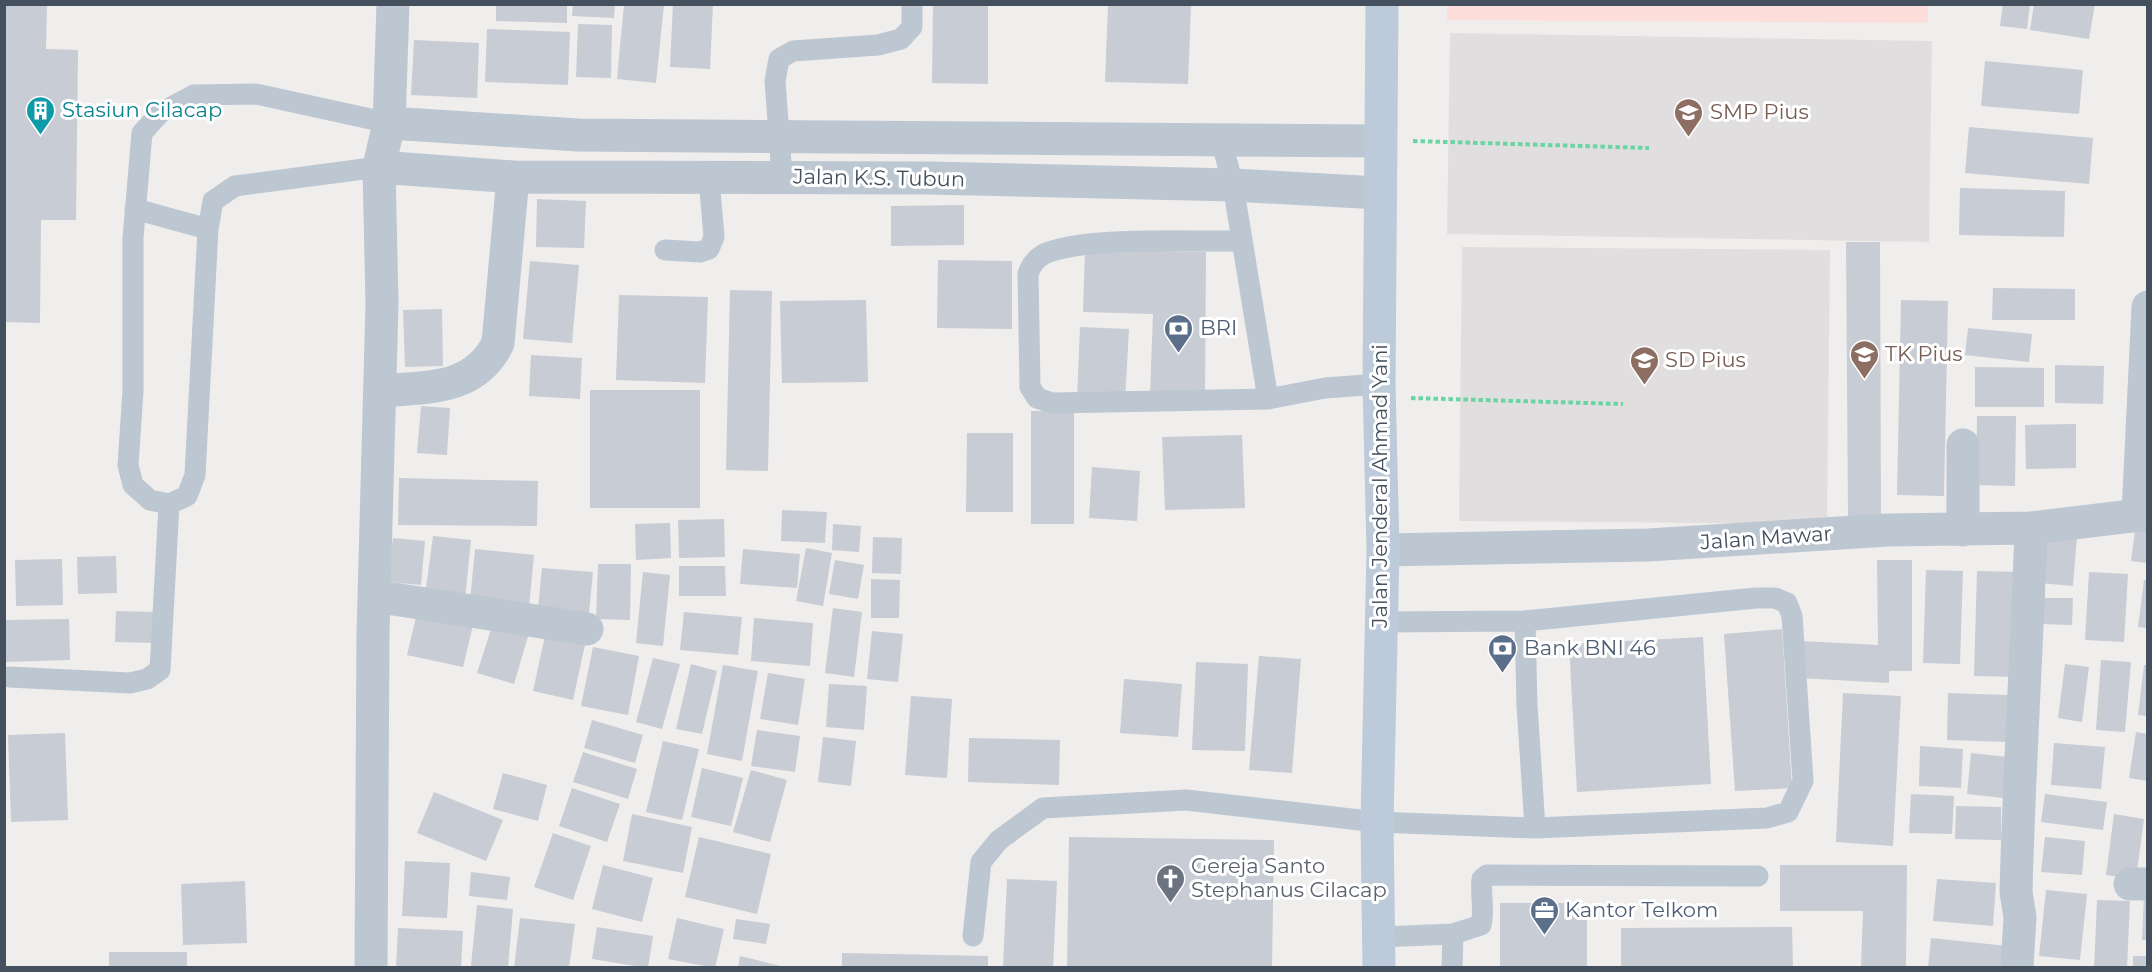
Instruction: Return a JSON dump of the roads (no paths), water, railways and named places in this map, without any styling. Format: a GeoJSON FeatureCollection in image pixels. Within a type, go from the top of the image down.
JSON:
{"type":"FeatureCollection","features":[{"type":"Feature","properties":{"kind":"main road","name":"Jalan Jenderal Ahmad Yani"},"geometry":{"type":"LineString","coordinates":[[1380,952],[1377,822],[1383,550],[1380,391],[1382,4]]}},
{"type":"Feature","properties":{"kind":"street"},"geometry":{"type":"LineString","coordinates":[[371,968],[374,596],[382,304],[380,167],[389,123],[393,4]]}},
{"type":"Feature","properties":{"kind":"street","name":"Jalan K.S. Tubun"},"geometry":{"type":"LineString","coordinates":[[389,123],[578,135],[1380,141]]}},
{"type":"Feature","properties":{"kind":"street"},"geometry":{"type":"LineString","coordinates":[[929,139],[929,178]]}},
{"type":"Feature","properties":{"kind":"street","name":"Jalan K.S. Tubun"},"geometry":{"type":"LineString","coordinates":[[380,167],[513,177],[929,178],[1233,185],[1380,193]]}},
{"type":"Feature","properties":{"kind":"street"},"geometry":{"type":"LineString","coordinates":[[380,391],[447,384],[467,377],[490,360],[498,343],[513,177]]}},
{"type":"Feature","properties":{"kind":"street"},"geometry":{"type":"LineString","coordinates":[[2143,514],[2148,307]]}},
{"type":"Feature","properties":{"kind":"street"},"geometry":{"type":"LineString","coordinates":[[1963,445],[1963,530]]}},
{"type":"Feature","properties":{"kind":"street","name":"Jalan Mawar"},"geometry":{"type":"LineString","coordinates":[[1383,550],[1648,545],[1888,530],[2031,528],[2143,514]]}},
{"type":"Feature","properties":{"kind":"street"},"geometry":{"type":"LineString","coordinates":[[2017,968],[2020,918],[2016,892],[2020,731],[2026,672],[2031,528]]}},
{"type":"Feature","properties":{"kind":"street"},"geometry":{"type":"LineString","coordinates":[[374,596],[587,630]]}},
{"type":"Feature","properties":{"kind":"lane"},"geometry":{"type":"LineString","coordinates":[[782,177],[777,138],[775,81],[779,59],[793,51],[878,45],[901,39],[912,27],[912,4]]}},
{"type":"Feature","properties":{"kind":"lane"},"geometry":{"type":"LineString","coordinates":[[380,167],[235,186],[213,201],[208,229],[195,475],[187,496],[169,504],[150,500],[133,485],[128,465],[133,391],[135,209],[142,133],[160,113],[194,95],[255,94],[389,123]]}},
{"type":"Feature","properties":{"kind":"lane"},"geometry":{"type":"LineString","coordinates":[[1221,139],[1233,185],[1268,399]]}},
{"type":"Feature","properties":{"kind":"lane"},"geometry":{"type":"LineString","coordinates":[[665,250],[700,252],[709,249],[714,237],[709,178]]}},
{"type":"Feature","properties":{"kind":"lane"},"geometry":{"type":"LineString","coordinates":[[135,209],[208,229]]}},
{"type":"Feature","properties":{"kind":"lane"},"geometry":{"type":"LineString","coordinates":[[1241,241],[1107,244],[1069,248],[1044,254],[1031,264],[1028,274],[1030,387],[1037,398],[1052,403],[1268,399],[1325,388],[1380,391]]}},
{"type":"Feature","properties":{"kind":"lane"},"geometry":{"type":"LineString","coordinates":[[9,677],[130,683],[147,679],[160,670],[169,504]]}},
{"type":"Feature","properties":{"kind":"lane"},"geometry":{"type":"LineString","coordinates":[[973,936],[981,862],[999,840],[1043,808],[1186,800],[1377,822],[1535,828],[1767,818],[1788,812],[1803,781],[1792,616],[1787,603],[1775,598],[1525,621],[1381,622]]}},
{"type":"Feature","properties":{"kind":"lane"},"geometry":{"type":"LineString","coordinates":[[1525,621],[1527,705],[1535,828]]}},
{"type":"Feature","properties":{"kind":"lane"},"geometry":{"type":"LineString","coordinates":[[1380,952],[1480,925],[1483,915],[1481,886],[1482,879],[1487,874],[1758,876]]}},
{"type":"Feature","properties":{"kind":"lane"},"geometry":{"type":"LineString","coordinates":[[1452,968],[1453,934]]}},
{"type":"Feature","properties":{"kind":"place","name":"Stasiun Cilacap"},"geometry":{"type":"Point","coordinates":[41,136]}},
{"type":"Feature","properties":{"kind":"place","name":"SMP Pius"},"geometry":{"type":"Point","coordinates":[1689,138]}},
{"type":"Feature","properties":{"kind":"place","name":"BRI"},"geometry":{"type":"Point","coordinates":[1179,354]}},
{"type":"Feature","properties":{"kind":"place","name":"TK Pius"},"geometry":{"type":"Point","coordinates":[1864,380]}},
{"type":"Feature","properties":{"kind":"place","name":"SD Pius"},"geometry":{"type":"Point","coordinates":[1644,386]}},
{"type":"Feature","properties":{"kind":"place","name":"Bank BNI 46"},"geometry":{"type":"Point","coordinates":[1503,674]}},
{"type":"Feature","properties":{"kind":"place","name":"Gereja Santo Stephanus Cilacap"},"geometry":{"type":"Point","coordinates":[1170,904]}},
{"type":"Feature","properties":{"kind":"place","name":"Kantor Telkom"},"geometry":{"type":"Point","coordinates":[1544,936]}}]}
